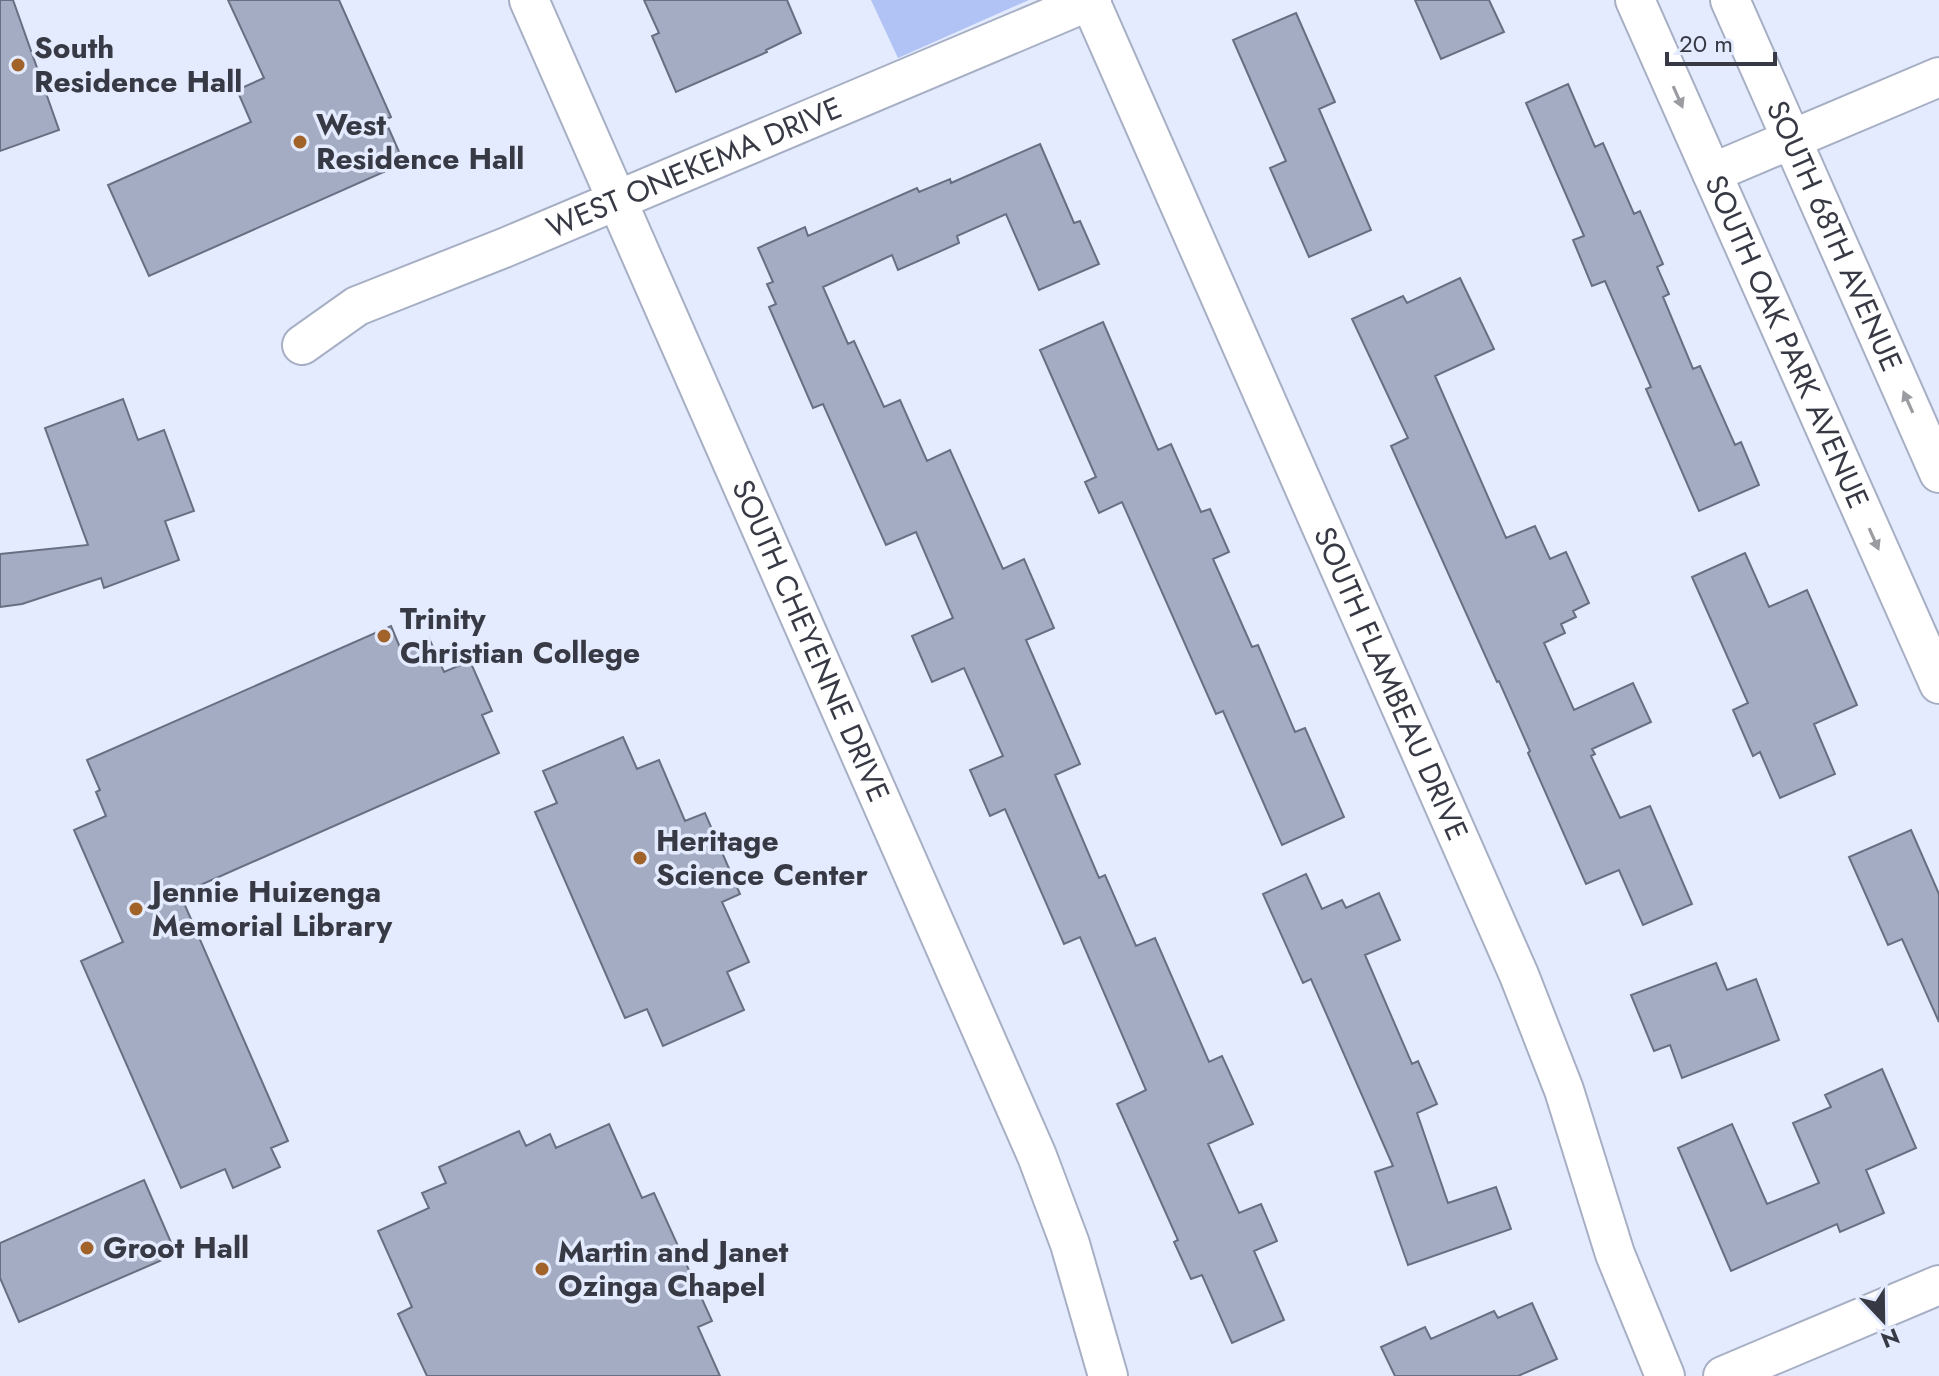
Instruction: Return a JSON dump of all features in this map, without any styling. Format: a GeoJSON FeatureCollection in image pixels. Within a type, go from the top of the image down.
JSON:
{"type":"FeatureCollection","features":[{"type":"Feature","properties":{"kind":"street","name":"SOUTH CHEYENNE DRIVE"},"geometry":{"type":"LineString","coordinates":[[529,0],[1037,1156],[1070,1244],[1108,1376]]}},
{"type":"Feature","properties":{"kind":"street","name":"WEST ONEKEMA DRIVE"},"geometry":{"type":"LineString","coordinates":[[302,345],[357,306],[504,248],[1091,0]]}},
{"type":"Feature","properties":{"kind":"street","name":"SOUTH FLAMBEAU DRIVE"},"geometry":{"type":"LineString","coordinates":[[1091,0],[1519,975],[1564,1090],[1615,1254],[1665,1376]]}},
{"type":"Feature","properties":{"kind":"street","name":"SOUTH OAK PARK AVENUE"},"geometry":{"type":"LineString","coordinates":[[1635,0],[1939,684]]}},
{"type":"Feature","properties":{"kind":"street","name":"SOUTH 68TH AVENUE"},"geometry":{"type":"LineString","coordinates":[[1730,0],[1939,473]]}},
{"type":"Feature","properties":{"kind":"street"},"geometry":{"type":"LineString","coordinates":[[1712,173],[1939,77]]}},
{"type":"Feature","properties":{"kind":"street"},"geometry":{"type":"LineString","coordinates":[[1723,1376],[1939,1285]]}},
{"type":"Feature","properties":{"kind":"shaded area"},"geometry":{"type":"Polygon","coordinates":[[[871,0],[1029,0],[898,58],[871,0]]]}},
{"type":"Feature","properties":{"kind":"building","name":"South Residence Hall"},"geometry":{"type":"Polygon","coordinates":[[[0,0],[13,0],[59,130],[0,151],[0,0]]]}},
{"type":"Feature","properties":{"kind":"building","name":"West Residence Hall"},"geometry":{"type":"Polygon","coordinates":[[[228,0],[339,0],[391,117],[385,120],[404,163],[149,276],[108,185],[251,122],[237,90],[264,78],[228,0]]]}},
{"type":"Feature","properties":{"kind":"building"},"geometry":{"type":"Polygon","coordinates":[[[644,0],[787,0],[801,33],[767,52],[676,92],[652,36],[659,33],[644,0]]]}},
{"type":"Feature","properties":{"kind":"building"},"geometry":{"type":"Polygon","coordinates":[[[1415,0],[1489,0],[1504,32],[1441,59],[1415,0]]]}},
{"type":"Feature","properties":{"kind":"building"},"geometry":{"type":"Polygon","coordinates":[[[1296,13],[1335,102],[1319,109],[1371,230],[1309,257],[1270,168],[1286,161],[1233,40],[1296,13]]]}},
{"type":"Feature","properties":{"kind":"building"},"geometry":{"type":"Polygon","coordinates":[[[1568,84],[1595,147],[1603,143],[1634,214],[1640,211],[1663,264],[1657,267],[1669,294],[1663,297],[1693,369],[1700,366],[1735,445],[1741,442],[1759,485],[1699,511],[1646,389],[1651,387],[1605,281],[1592,286],[1573,240],[1584,236],[1526,103],[1568,84]]]}},
{"type":"Feature","properties":{"kind":"building"},"geometry":{"type":"Polygon","coordinates":[[[1040,144],[1074,223],[1080,221],[1099,264],[1039,290],[1006,214],[957,236],[959,243],[898,270],[892,255],[823,287],[848,344],[854,341],[884,407],[900,400],[927,461],[950,450],[1003,569],[1024,559],[1054,628],[1026,640],[1080,764],[1055,775],[1099,878],[1105,875],[1136,946],[1155,938],[1209,1062],[1222,1056],[1253,1124],[1208,1144],[1239,1213],[1261,1204],[1277,1241],[1254,1251],[1284,1320],[1232,1343],[1202,1275],[1191,1279],[1174,1242],[1178,1240],[1117,1104],[1146,1090],[1080,937],[1064,944],[1005,809],[990,816],[970,770],[1003,756],[964,668],[932,682],[912,636],[953,618],[916,532],[886,545],[823,404],[813,408],[769,307],[776,304],[767,284],[773,282],[758,248],[805,227],[808,236],[917,188],[919,192],[950,179],[951,183],[1040,144]]]}},
{"type":"Feature","properties":{"kind":"building"},"geometry":{"type":"Polygon","coordinates":[[[1460,278],[1494,349],[1435,376],[1506,538],[1535,526],[1550,559],[1566,552],[1589,603],[1573,611],[1576,617],[1561,624],[1565,633],[1544,643],[1574,710],[1633,683],[1651,722],[1592,749],[1595,754],[1591,756],[1620,818],[1650,806],[1692,904],[1643,925],[1619,870],[1586,884],[1499,681],[1391,446],[1408,438],[1352,319],[1403,296],[1407,303],[1460,278]]]}},
{"type":"Feature","properties":{"kind":"building"},"geometry":{"type":"Polygon","coordinates":[[[1103,322],[1158,450],[1171,444],[1201,512],[1210,509],[1229,552],[1213,559],[1252,647],[1258,645],[1295,732],[1305,728],[1344,817],[1282,845],[1223,711],[1216,714],[1122,502],[1099,513],[1085,482],[1096,477],[1040,350],[1103,322]]]}},
{"type":"Feature","properties":{"kind":"building"},"geometry":{"type":"Polygon","coordinates":[[[123,399],[138,440],[164,430],[194,511],[165,521],[179,560],[104,588],[101,578],[22,604],[0,607],[0,554],[88,545],[45,428],[123,399]]]}},
{"type":"Feature","properties":{"kind":"building"},"geometry":{"type":"Polygon","coordinates":[[[1745,553],[1769,607],[1807,590],[1857,705],[1814,724],[1835,774],[1780,798],[1760,752],[1753,756],[1733,710],[1748,703],[1692,577],[1745,553]]]}},
{"type":"Feature","properties":{"kind":"building","name":"Jennie Huizenga Memorial Library"},"geometry":{"type":"Polygon","coordinates":[[[391,626],[401,650],[429,638],[444,672],[470,661],[492,711],[482,715],[499,753],[180,894],[288,1141],[271,1148],[280,1167],[233,1188],[225,1169],[181,1188],[81,961],[123,942],[74,830],[106,816],[96,792],[100,790],[87,760],[391,626]]]}},
{"type":"Feature","properties":{"kind":"building","name":"Heritage Science Center"},"geometry":{"type":"Polygon","coordinates":[[[623,737],[637,769],[659,760],[685,821],[705,813],[740,894],[722,902],[749,962],[727,972],[744,1010],[663,1046],[647,1009],[625,1018],[535,812],[557,803],[543,771],[623,737]]]}},
{"type":"Feature","properties":{"kind":"building"},"geometry":{"type":"Polygon","coordinates":[[[1911,830],[1939,894],[1939,1022],[1902,939],[1888,945],[1849,857],[1911,830]]]}},
{"type":"Feature","properties":{"kind":"building"},"geometry":{"type":"Polygon","coordinates":[[[1306,874],[1322,909],[1342,900],[1346,908],[1379,893],[1400,940],[1365,955],[1412,1064],[1418,1061],[1437,1104],[1417,1113],[1448,1203],[1496,1187],[1511,1229],[1408,1265],[1375,1172],[1393,1166],[1311,979],[1303,983],[1263,894],[1306,874]]]}},
{"type":"Feature","properties":{"kind":"building"},"geometry":{"type":"Polygon","coordinates":[[[1716,963],[1727,990],[1756,979],[1779,1040],[1682,1078],[1670,1045],[1654,1051],[1631,995],[1716,963]]]}},
{"type":"Feature","properties":{"kind":"building"},"geometry":{"type":"Polygon","coordinates":[[[1882,1069],[1916,1148],[1866,1170],[1884,1213],[1840,1232],[1837,1224],[1731,1271],[1678,1148],[1732,1124],[1767,1204],[1819,1183],[1793,1123],[1831,1107],[1825,1095],[1882,1069]]]}},
{"type":"Feature","properties":{"kind":"building","name":"Martin and Janet Ozinga Chapel"},"geometry":{"type":"Polygon","coordinates":[[[609,1124],[642,1198],[654,1193],[712,1321],[698,1327],[720,1376],[427,1376],[398,1314],[412,1307],[378,1231],[429,1208],[422,1193],[446,1183],[439,1167],[519,1131],[526,1146],[550,1134],[556,1148],[609,1124]]]}},
{"type":"Feature","properties":{"kind":"building","name":"Groot Hall"},"geometry":{"type":"Polygon","coordinates":[[[144,1180],[176,1254],[19,1322],[0,1278],[0,1243],[144,1180]]]}},
{"type":"Feature","properties":{"kind":"building"},"geometry":{"type":"Polygon","coordinates":[[[1532,1303],[1557,1359],[1518,1376],[1395,1376],[1381,1347],[1425,1327],[1431,1339],[1494,1311],[1498,1318],[1532,1303]]]}},
{"type":"Feature","properties":{"kind":"place","name":"South Residence Hall"},"geometry":{"type":"Point","coordinates":[18,65]}},
{"type":"Feature","properties":{"kind":"place","name":"West Residence Hall"},"geometry":{"type":"Point","coordinates":[300,142]}},
{"type":"Feature","properties":{"kind":"place","name":"Trinity Christian College"},"geometry":{"type":"Point","coordinates":[384,636]}},
{"type":"Feature","properties":{"kind":"place","name":"Heritage Science Center"},"geometry":{"type":"Point","coordinates":[640,858]}},
{"type":"Feature","properties":{"kind":"place","name":"Jennie Huizenga Memorial Library"},"geometry":{"type":"Point","coordinates":[136,909]}},
{"type":"Feature","properties":{"kind":"place","name":"Groot Hall"},"geometry":{"type":"Point","coordinates":[87,1248]}},
{"type":"Feature","properties":{"kind":"place","name":"Martin and Janet Ozinga Chapel"},"geometry":{"type":"Point","coordinates":[542,1269]}}]}
